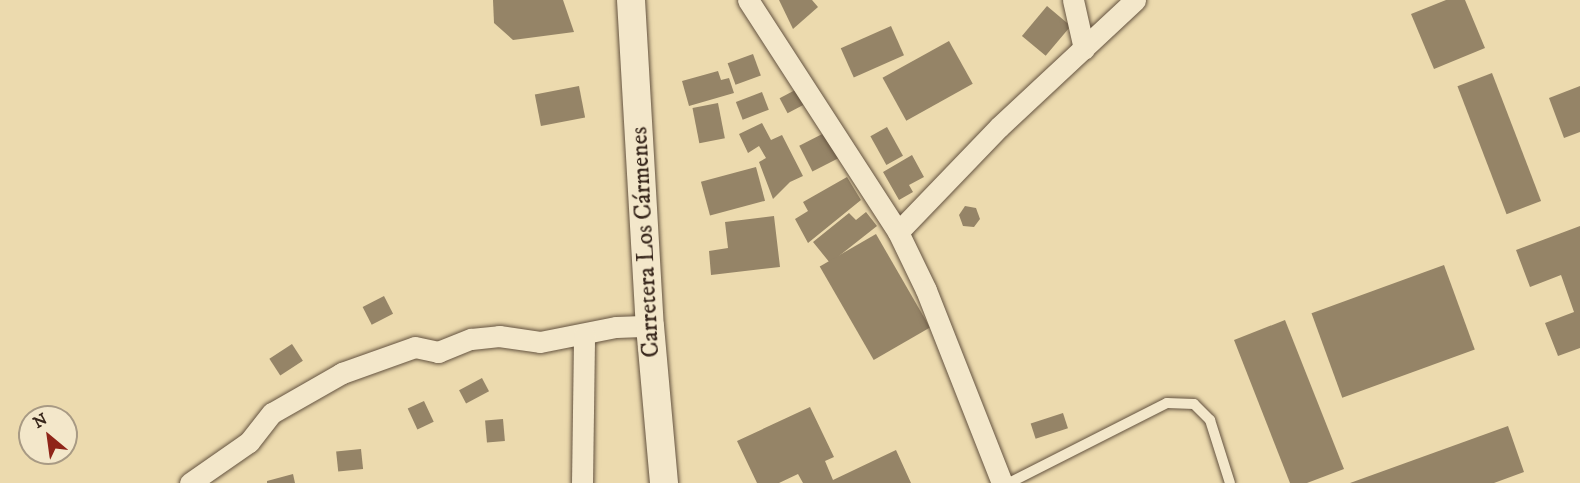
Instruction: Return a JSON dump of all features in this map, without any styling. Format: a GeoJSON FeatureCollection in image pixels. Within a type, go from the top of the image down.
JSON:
{"type":"FeatureCollection","features":[{"type":"Feature","properties":{"kind":"main road","name":"Carretera Los Cármenes"},"geometry":{"type":"LineString","coordinates":[[631,0],[650,326],[664,483]]}},
{"type":"Feature","properties":{"kind":"street"},"geometry":{"type":"LineString","coordinates":[[748,0],[898,232],[926,290],[1002,483]]}},
{"type":"Feature","properties":{"kind":"street"},"geometry":{"type":"LineString","coordinates":[[1073,0],[1084,49]]}},
{"type":"Feature","properties":{"kind":"street"},"geometry":{"type":"LineString","coordinates":[[898,232],[999,127],[1135,0]]}},
{"type":"Feature","properties":{"kind":"street"},"geometry":{"type":"LineString","coordinates":[[190,483],[249,442],[272,412],[342,374],[415,347],[438,352],[471,339],[490,337],[540,342],[616,327],[650,326]]}},
{"type":"Feature","properties":{"kind":"street"},"geometry":{"type":"LineString","coordinates":[[582,483],[584,335]]}},
{"type":"Feature","properties":{"kind":"lane"},"geometry":{"type":"LineString","coordinates":[[1009,483],[1167,403],[1194,404],[1210,420],[1230,483]]}},
{"type":"Feature","properties":{"kind":"building"},"geometry":{"type":"Polygon","coordinates":[[[493,0],[563,0],[574,32],[513,40],[494,23],[493,0]]]}},
{"type":"Feature","properties":{"kind":"building"},"geometry":{"type":"Polygon","coordinates":[[[779,0],[812,0],[818,7],[793,29],[779,0]]]}},
{"type":"Feature","properties":{"kind":"building"},"geometry":{"type":"Polygon","coordinates":[[[1446,0],[1465,0],[1485,48],[1434,69],[1411,14],[1446,0]]]}},
{"type":"Feature","properties":{"kind":"building"},"geometry":{"type":"Polygon","coordinates":[[[1047,6],[1071,26],[1046,56],[1022,36],[1047,6]]]}},
{"type":"Feature","properties":{"kind":"building"},"geometry":{"type":"Polygon","coordinates":[[[891,26],[904,55],[854,78],[841,48],[891,26]]]}},
{"type":"Feature","properties":{"kind":"building"},"geometry":{"type":"Polygon","coordinates":[[[949,41],[973,84],[906,121],[883,78],[949,41]]]}},
{"type":"Feature","properties":{"kind":"building"},"geometry":{"type":"Polygon","coordinates":[[[753,54],[761,76],[735,85],[728,63],[753,54]]]}},
{"type":"Feature","properties":{"kind":"building"},"geometry":{"type":"Polygon","coordinates":[[[718,71],[721,80],[729,78],[734,93],[689,106],[682,81],[718,71]]]}},
{"type":"Feature","properties":{"kind":"building"},"geometry":{"type":"Polygon","coordinates":[[[1492,73],[1541,201],[1507,214],[1457,86],[1492,73]]]}},
{"type":"Feature","properties":{"kind":"building"},"geometry":{"type":"Polygon","coordinates":[[[579,86],[585,117],[541,126],[535,95],[579,86]]]}},
{"type":"Feature","properties":{"kind":"building"},"geometry":{"type":"Polygon","coordinates":[[[1580,86],[1580,132],[1564,138],[1549,98],[1580,86]]]}},
{"type":"Feature","properties":{"kind":"building"},"geometry":{"type":"Polygon","coordinates":[[[799,88],[807,103],[788,113],[780,98],[799,88]]]}},
{"type":"Feature","properties":{"kind":"building"},"geometry":{"type":"Polygon","coordinates":[[[762,92],[769,110],[743,120],[736,102],[762,92]]]}},
{"type":"Feature","properties":{"kind":"building"},"geometry":{"type":"Polygon","coordinates":[[[718,103],[725,138],[699,143],[692,108],[718,103]]]}},
{"type":"Feature","properties":{"kind":"building"},"geometry":{"type":"Polygon","coordinates":[[[762,123],[771,140],[782,135],[803,176],[790,182],[773,199],[759,162],[766,158],[759,146],[748,153],[739,134],[762,123]]]}},
{"type":"Feature","properties":{"kind":"building"},"geometry":{"type":"Polygon","coordinates":[[[887,127],[903,156],[886,165],[870,136],[887,127]]]}},
{"type":"Feature","properties":{"kind":"building"},"geometry":{"type":"Polygon","coordinates":[[[834,128],[847,154],[812,172],[799,146],[834,128]]]}},
{"type":"Feature","properties":{"kind":"building"},"geometry":{"type":"Polygon","coordinates":[[[912,155],[924,177],[909,185],[913,192],[899,200],[883,172],[912,155]]]}},
{"type":"Feature","properties":{"kind":"building"},"geometry":{"type":"Polygon","coordinates":[[[756,167],[765,201],[710,216],[701,182],[756,167]]]}},
{"type":"Feature","properties":{"kind":"building"},"geometry":{"type":"Polygon","coordinates":[[[847,177],[861,200],[808,243],[795,219],[808,211],[803,202],[847,177]]]}},
{"type":"Feature","properties":{"kind":"building"},"geometry":{"type":"Polygon","coordinates":[[[965,206],[976,208],[980,219],[974,227],[963,226],[959,215],[965,206]]]}},
{"type":"Feature","properties":{"kind":"building"},"geometry":{"type":"Polygon","coordinates":[[[866,212],[877,226],[830,263],[813,242],[849,213],[856,220],[866,212]]]}},
{"type":"Feature","properties":{"kind":"building"},"geometry":{"type":"Polygon","coordinates":[[[774,216],[780,267],[711,275],[709,251],[728,248],[725,222],[774,216]]]}},
{"type":"Feature","properties":{"kind":"building"},"geometry":{"type":"Polygon","coordinates":[[[1580,226],[1580,348],[1558,356],[1545,323],[1574,312],[1561,275],[1530,287],[1516,250],[1580,226]]]}},
{"type":"Feature","properties":{"kind":"building"},"geometry":{"type":"Polygon","coordinates":[[[876,234],[930,328],[874,360],[820,266],[876,234]]]}},
{"type":"Feature","properties":{"kind":"building"},"geometry":{"type":"Polygon","coordinates":[[[1444,265],[1475,350],[1342,398],[1312,313],[1444,265]]]}},
{"type":"Feature","properties":{"kind":"building"},"geometry":{"type":"Polygon","coordinates":[[[384,296],[393,314],[372,325],[363,307],[384,296]]]}},
{"type":"Feature","properties":{"kind":"building"},"geometry":{"type":"Polygon","coordinates":[[[1285,320],[1344,469],[1307,483],[1290,483],[1234,340],[1285,320]]]}},
{"type":"Feature","properties":{"kind":"building"},"geometry":{"type":"Polygon","coordinates":[[[292,344],[303,361],[280,375],[269,359],[292,344]]]}},
{"type":"Feature","properties":{"kind":"building"},"geometry":{"type":"Polygon","coordinates":[[[482,378],[489,391],[466,403],[459,390],[482,378]]]}},
{"type":"Feature","properties":{"kind":"building"},"geometry":{"type":"Polygon","coordinates":[[[424,401],[434,422],[417,429],[408,409],[424,401]]]}},
{"type":"Feature","properties":{"kind":"building"},"geometry":{"type":"Polygon","coordinates":[[[810,407],[834,457],[825,461],[833,480],[896,450],[911,483],[803,483],[798,474],[779,483],[757,483],[737,441],[810,407]]]}},
{"type":"Feature","properties":{"kind":"building"},"geometry":{"type":"Polygon","coordinates":[[[1063,413],[1068,428],[1036,439],[1031,424],[1063,413]]]}},
{"type":"Feature","properties":{"kind":"building"},"geometry":{"type":"Polygon","coordinates":[[[503,419],[505,441],[487,442],[485,421],[503,419]]]}},
{"type":"Feature","properties":{"kind":"building"},"geometry":{"type":"Polygon","coordinates":[[[1508,426],[1524,472],[1494,483],[1350,483],[1508,426]]]}},
{"type":"Feature","properties":{"kind":"building"},"geometry":{"type":"Polygon","coordinates":[[[361,449],[363,469],[338,472],[336,452],[361,449]]]}},
{"type":"Feature","properties":{"kind":"building"},"geometry":{"type":"Polygon","coordinates":[[[293,474],[295,483],[267,483],[267,481],[293,474]]]}}]}
